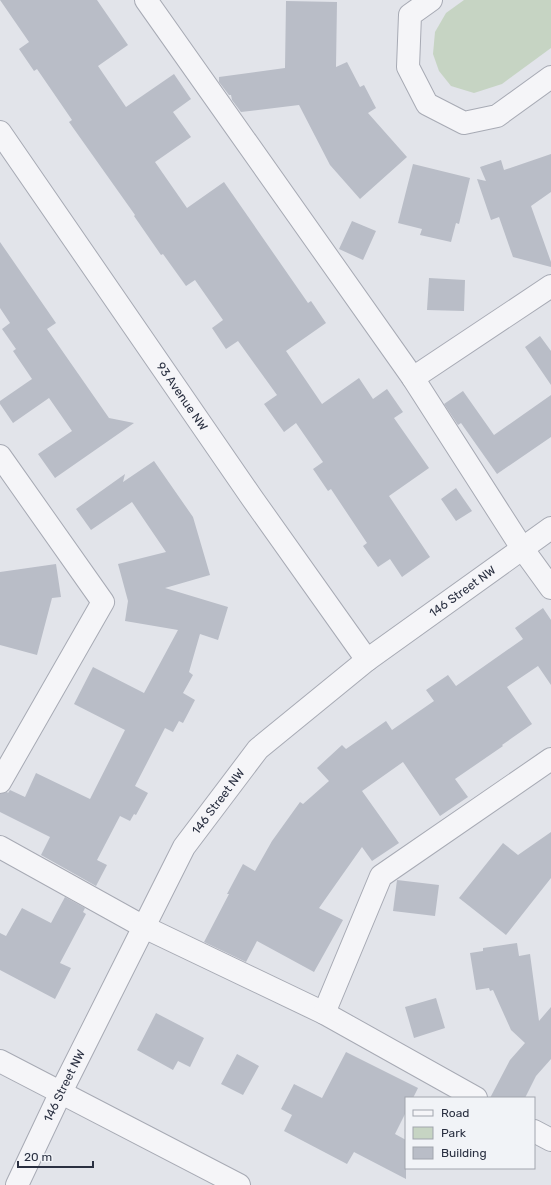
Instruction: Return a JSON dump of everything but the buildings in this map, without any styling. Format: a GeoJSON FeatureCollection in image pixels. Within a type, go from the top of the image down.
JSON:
{"type":"FeatureCollection","features":[{"type":"Feature","properties":{"kind":"street"},"geometry":{"type":"LineString","coordinates":[[146,0],[413,378],[522,548],[551,588]]}},
{"type":"Feature","properties":{"kind":"street"},"geometry":{"type":"LineString","coordinates":[[431,0],[410,15],[408,67],[427,104],[464,123],[497,116],[551,77]]}},
{"type":"Feature","properties":{"kind":"street","name":"93 Avenue NW"},"geometry":{"type":"LineString","coordinates":[[0,132],[252,498],[367,660]]}},
{"type":"Feature","properties":{"kind":"street"},"geometry":{"type":"LineString","coordinates":[[413,378],[551,286]]}},
{"type":"Feature","properties":{"kind":"street"},"geometry":{"type":"LineString","coordinates":[[0,456],[103,602],[0,782]]}},
{"type":"Feature","properties":{"kind":"street","name":"146 Street NW"},"geometry":{"type":"LineString","coordinates":[[17,1185],[61,1092],[184,847],[258,749],[367,660],[551,528]]}},
{"type":"Feature","properties":{"kind":"street"},"geometry":{"type":"LineString","coordinates":[[324,1013],[381,876],[551,759]]}},
{"type":"Feature","properties":{"kind":"street"},"geometry":{"type":"LineString","coordinates":[[0,847],[144,927],[324,1013],[474,1097]]}},
{"type":"Feature","properties":{"kind":"street"},"geometry":{"type":"LineString","coordinates":[[0,1061],[239,1185]]}},
{"type":"Feature","properties":{"kind":"street"},"geometry":{"type":"LineString","coordinates":[[535,1132],[551,1140]]}},
{"type":"Feature","properties":{"kind":"green space"},"geometry":{"type":"Polygon","coordinates":[[[464,0],[551,0],[551,48],[502,84],[474,93],[451,86],[439,71],[433,54],[435,32],[446,13],[464,0]]]}}]}
